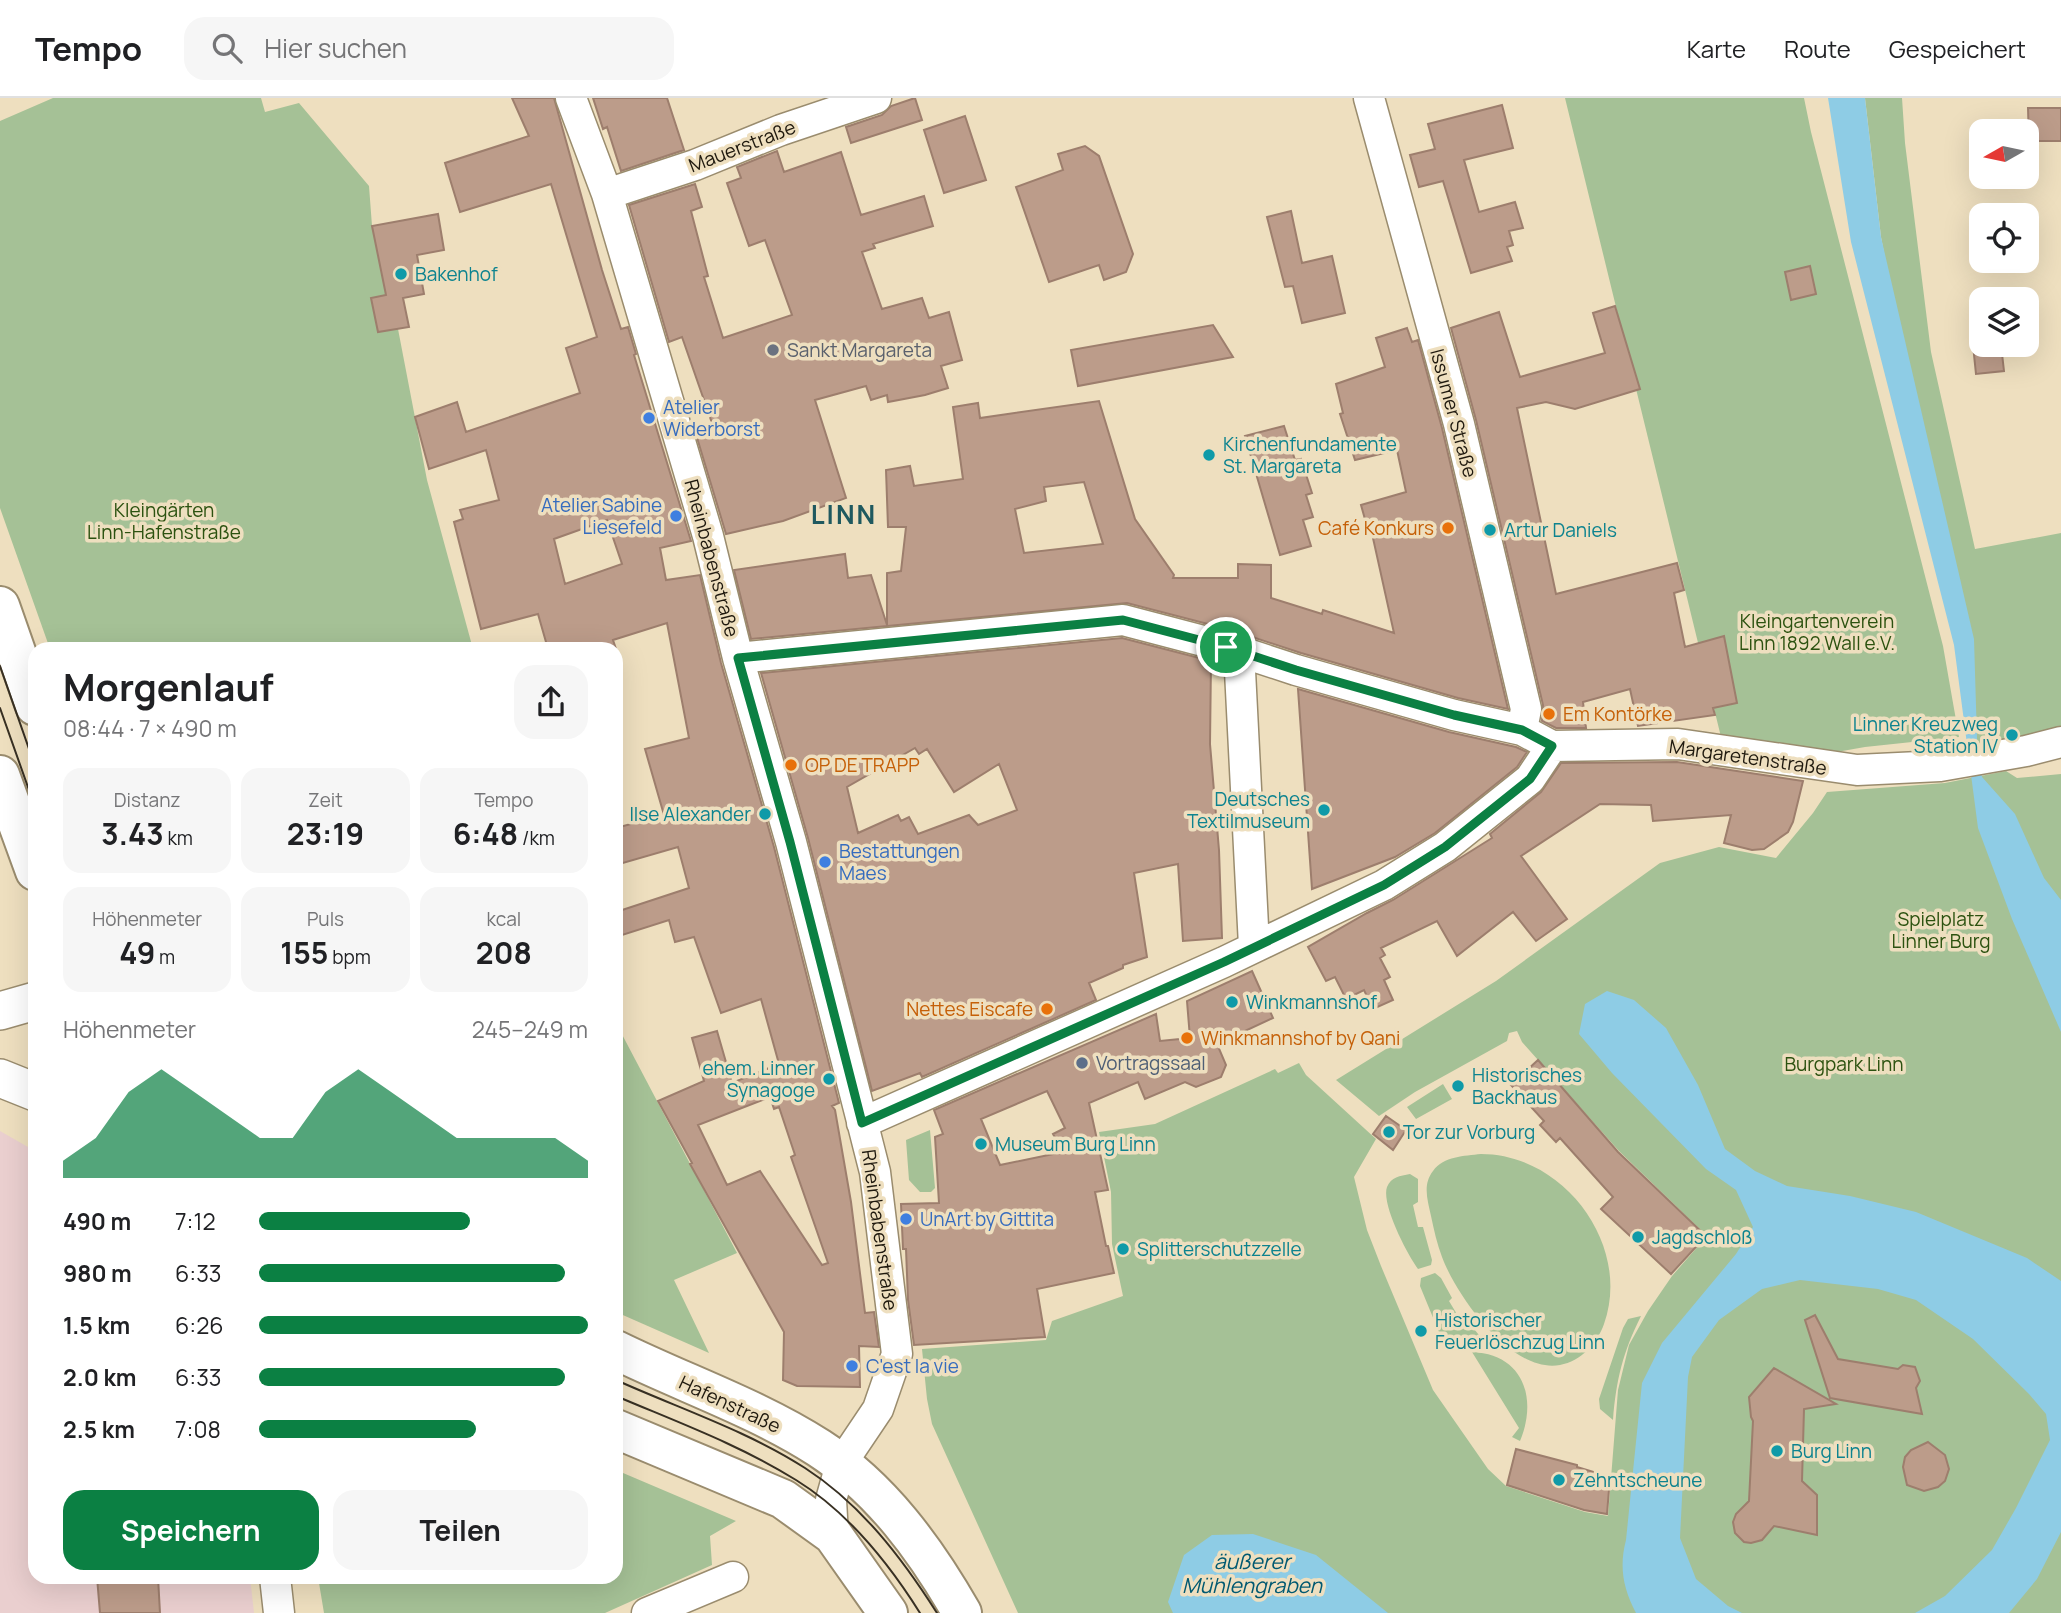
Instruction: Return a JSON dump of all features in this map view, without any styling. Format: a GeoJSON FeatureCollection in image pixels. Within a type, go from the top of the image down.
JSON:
{"type":"FeatureCollection","features":[{"type":"Feature","properties":{"kind":"main road"},"geometry":{"type":"LineString","coordinates":[[0,606],[28,686]]}},
{"type":"Feature","properties":{"kind":"main road"},"geometry":{"type":"LineString","coordinates":[[0,775],[28,852]]}},
{"type":"Feature","properties":{"kind":"main road","name":"Hafenstraße"},"geometry":{"type":"LineString","coordinates":[[623,1353],[739,1405],[818,1447],[841,1464]]}},
{"type":"Feature","properties":{"kind":"main road"},"geometry":{"type":"LineString","coordinates":[[623,1432],[783,1499],[833,1535],[888,1613]]}},
{"type":"Feature","properties":{"kind":"main road"},"geometry":{"type":"LineString","coordinates":[[841,1464],[881,1501],[915,1539],[962,1613]]}},
{"type":"Feature","properties":{"kind":"street","name":"Rheinbabenstraße"},"geometry":{"type":"LineString","coordinates":[[571,98],[607,194],[708,536],[875,1172],[897,1354],[878,1409],[841,1464],[831,1500],[833,1535]]}},
{"type":"Feature","properties":{"kind":"street","name":"Mauerstraße"},"geometry":{"type":"LineString","coordinates":[[607,194],[695,166],[780,130],[876,98]]}},
{"type":"Feature","properties":{"kind":"street","name":"Issumer Straße"},"geometry":{"type":"LineString","coordinates":[[1368,98],[1459,424],[1527,709],[1522,730]]}},
{"type":"Feature","properties":{"kind":"street","name":"Margaretenstraße"},"geometry":{"type":"LineString","coordinates":[[738,658],[1123,620],[1454,715],[1522,730],[1552,746],[1678,744],[1857,770],[1940,766],[2061,742]]}},
{"type":"Feature","properties":{"kind":"street"},"geometry":{"type":"LineString","coordinates":[[1238,652],[1254,946]]}},
{"type":"Feature","properties":{"kind":"street"},"geometry":{"type":"LineString","coordinates":[[862,1123],[1224,962],[1384,885],[1445,847],[1530,779],[1552,746]]}},
{"type":"Feature","properties":{"kind":"street"},"geometry":{"type":"LineString","coordinates":[[0,1012],[28,1003]]}},
{"type":"Feature","properties":{"kind":"street"},"geometry":{"type":"LineString","coordinates":[[0,1079],[28,1089]]}},
{"type":"Feature","properties":{"kind":"street"},"geometry":{"type":"LineString","coordinates":[[647,1613],[733,1577]]}},
{"type":"Feature","properties":{"kind":"street"},"geometry":{"type":"LineString","coordinates":[[276,1584],[279,1613]]}},
{"type":"Feature","properties":{"kind":"shaded area"},"geometry":{"type":"Polygon","coordinates":[[[0,1131],[28,1147],[28,1584],[251,1584],[254,1613],[0,1613],[0,1131]]]}},
{"type":"Feature","properties":{"kind":"green space","name":"Kleingärten Linn-Hafenstraße"},"geometry":{"type":"Polygon","coordinates":[[[53,98],[261,98],[265,112],[299,103],[369,186],[372,226],[386,295],[371,298],[378,332],[398,329],[427,480],[471,642],[48,642],[0,508],[0,121],[53,98]]]}},
{"type":"Feature","properties":{"kind":"green space","name":"Kleingartenverein Linn 1892 Wall e.V."},"geometry":{"type":"Polygon","coordinates":[[[1565,98],[1804,98],[1943,646],[1959,737],[1831,753],[1721,737],[1565,98]]]}},
{"type":"Feature","properties":{"kind":"green space"},"geometry":{"type":"Polygon","coordinates":[[[1865,98],[1902,98],[1905,143],[1931,352],[1975,549],[2061,533],[2061,728],[2018,737],[1989,750],[1978,751],[1881,237],[1865,98]]]}},
{"type":"Feature","properties":{"kind":"green space","name":"Burgpark Linn"},"geometry":{"type":"Polygon","coordinates":[[[2006,771],[2017,778],[2061,774],[2061,1613],[1018,1613],[932,1424],[922,1349],[1046,1340],[1052,1321],[1123,1296],[1112,1244],[1111,1192],[1099,1132],[1155,1124],[1275,1069],[1278,1073],[1299,1063],[1306,1075],[1376,1139],[1354,1177],[1367,1230],[1433,1390],[1488,1469],[1506,1486],[1585,1512],[1608,1516],[1618,1390],[1629,1345],[1672,1276],[1707,1236],[1619,1151],[1522,1042],[1517,1031],[1509,1033],[1507,1041],[1415,1092],[1379,1116],[1336,1080],[1496,981],[1660,863],[1719,847],[1776,858],[1827,792],[1945,783],[2006,771]]]}},
{"type":"Feature","properties":{"kind":"green space"},"geometry":{"type":"Polygon","coordinates":[[[623,1036],[737,1253],[674,1280],[709,1353],[623,1315],[623,1036]]]}},
{"type":"Feature","properties":{"kind":"green space"},"geometry":{"type":"Polygon","coordinates":[[[1443,1084],[1452,1099],[1416,1119],[1407,1107],[1443,1084]]]}},
{"type":"Feature","properties":{"kind":"green space"},"geometry":{"type":"Polygon","coordinates":[[[930,1130],[935,1188],[931,1192],[920,1192],[909,1180],[906,1140],[930,1130]]]}},
{"type":"Feature","properties":{"kind":"green space"},"geometry":{"type":"Polygon","coordinates":[[[1481,1154],[1511,1158],[1539,1169],[1564,1187],[1584,1209],[1599,1235],[1608,1264],[1610,1294],[1604,1324],[1597,1338],[1575,1360],[1560,1365],[1542,1365],[1523,1358],[1506,1345],[1473,1311],[1449,1273],[1436,1237],[1427,1199],[1428,1182],[1433,1171],[1443,1162],[1461,1156],[1481,1154]]]}},
{"type":"Feature","properties":{"kind":"green space"},"geometry":{"type":"Polygon","coordinates":[[[1410,1174],[1418,1179],[1418,1202],[1413,1205],[1418,1227],[1423,1227],[1432,1260],[1431,1265],[1418,1269],[1396,1229],[1386,1195],[1391,1181],[1410,1174]]]}},
{"type":"Feature","properties":{"kind":"green space"},"geometry":{"type":"Polygon","coordinates":[[[1435,1273],[1441,1278],[1452,1298],[1449,1301],[1461,1321],[1467,1320],[1486,1344],[1443,1342],[1420,1286],[1421,1278],[1435,1273]]]}},
{"type":"Feature","properties":{"kind":"green space"},"geometry":{"type":"Polygon","coordinates":[[[1641,1316],[1621,1366],[1613,1420],[1600,1409],[1599,1399],[1623,1328],[1628,1319],[1641,1316]]]}},
{"type":"Feature","properties":{"kind":"green space"},"geometry":{"type":"Polygon","coordinates":[[[1472,1352],[1504,1361],[1522,1381],[1527,1409],[1520,1441],[1512,1437],[1519,1428],[1472,1352]]]}},
{"type":"Feature","properties":{"kind":"green space"},"geometry":{"type":"Polygon","coordinates":[[[623,1473],[736,1521],[710,1536],[712,1565],[605,1613],[324,1613],[319,1584],[623,1584],[623,1473]]]}},
{"type":"Feature","properties":{"kind":"water"},"geometry":{"type":"Polygon","coordinates":[[[1828,98],[1865,98],[1881,237],[1974,639],[1977,739],[1982,777],[2015,814],[2044,878],[2061,900],[2061,1032],[2012,919],[1978,828],[1954,645],[1851,242],[1828,98]]]}},
{"type":"Feature","properties":{"kind":"water"},"geometry":{"type":"Polygon","coordinates":[[[1607,991],[1634,1000],[1666,1028],[1698,1085],[1725,1149],[1755,1171],[1787,1186],[1850,1196],[1916,1212],[2027,1258],[2061,1281],[2061,1532],[2037,1579],[2009,1613],[1915,1613],[1945,1596],[1992,1550],[2050,1440],[2046,1414],[1973,1339],[1916,1300],[1878,1289],[1800,1280],[1762,1289],[1719,1320],[1692,1357],[1688,1377],[1680,1538],[1696,1579],[1728,1606],[1742,1613],[1636,1613],[1625,1586],[1623,1559],[1642,1383],[1662,1343],[1736,1254],[1753,1227],[1736,1190],[1706,1169],[1612,1073],[1579,1034],[1585,1004],[1607,991]]]}},
{"type":"Feature","properties":{"kind":"water","name":"äußerer Mühlengraben"},"geometry":{"type":"Polygon","coordinates":[[[1253,1534],[1316,1555],[1388,1613],[1173,1613],[1168,1602],[1184,1555],[1212,1535],[1253,1534]]]}},
{"type":"Feature","properties":{"kind":"building"},"geometry":{"type":"Polygon","coordinates":[[[512,98],[554,98],[602,270],[621,329],[628,327],[636,354],[634,355],[691,541],[660,548],[666,580],[700,575],[721,663],[774,847],[839,1103],[832,1106],[835,1110],[851,1202],[865,1313],[874,1312],[879,1347],[859,1346],[860,1387],[797,1386],[783,1380],[784,1332],[658,1101],[704,1081],[692,1038],[717,1031],[732,1083],[779,1064],[761,999],[721,1013],[694,937],[675,942],[669,920],[623,935],[623,910],[689,888],[678,847],[623,863],[623,826],[664,815],[645,749],[689,738],[667,623],[613,640],[614,642],[546,642],[538,614],[481,629],[454,522],[463,519],[460,510],[499,500],[486,450],[429,469],[415,417],[457,402],[466,432],[580,393],[566,348],[597,337],[551,184],[460,212],[445,163],[529,136],[512,98]],[[607,520],[554,539],[565,584],[622,564],[607,520]],[[770,1097],[698,1125],[727,1185],[760,1171],[822,1265],[828,1263],[791,1157],[795,1155],[779,1107],[774,1109],[770,1097]]]}},
{"type":"Feature","properties":{"kind":"building"},"geometry":{"type":"Polygon","coordinates":[[[593,98],[667,98],[684,150],[621,171],[607,127],[603,129],[593,98]]]}},
{"type":"Feature","properties":{"kind":"building"},"geometry":{"type":"Polygon","coordinates":[[[915,98],[922,120],[851,143],[846,127],[882,115],[891,106],[915,98]]]}},
{"type":"Feature","properties":{"kind":"building"},"geometry":{"type":"Polygon","coordinates":[[[1502,105],[1513,148],[1464,160],[1479,212],[1515,202],[1523,228],[1509,231],[1513,245],[1507,247],[1512,261],[1471,273],[1443,181],[1419,187],[1410,155],[1435,149],[1428,124],[1502,105]]]}},
{"type":"Feature","properties":{"kind":"building"},"geometry":{"type":"Polygon","coordinates":[[[2028,108],[2061,108],[2061,141],[2039,141],[2039,119],[2028,119],[2028,108]]]}},
{"type":"Feature","properties":{"kind":"building"},"geometry":{"type":"Polygon","coordinates":[[[965,116],[986,180],[944,193],[924,130],[965,116]]]}},
{"type":"Feature","properties":{"kind":"building"},"geometry":{"type":"Polygon","coordinates":[[[1085,146],[1099,156],[1133,254],[1126,272],[1104,280],[1099,265],[1049,282],[1016,187],[1063,170],[1058,154],[1085,146]]]}},
{"type":"Feature","properties":{"kind":"building"},"geometry":{"type":"Polygon","coordinates":[[[777,151],[784,172],[841,152],[861,215],[924,196],[933,226],[873,244],[875,248],[862,252],[882,309],[922,298],[929,318],[949,312],[962,360],[941,366],[948,388],[925,395],[888,402],[887,395],[871,400],[866,386],[815,400],[846,498],[783,521],[726,534],[695,431],[713,426],[682,337],[669,342],[629,205],[695,184],[702,207],[691,211],[708,276],[704,277],[723,338],[792,315],[765,240],[749,246],[727,183],[741,178],[737,167],[777,151]]]}},
{"type":"Feature","properties":{"kind":"building"},"geometry":{"type":"Polygon","coordinates":[[[1291,211],[1302,263],[1332,256],[1345,313],[1302,323],[1293,286],[1285,287],[1267,217],[1291,211]]]}},
{"type":"Feature","properties":{"kind":"building","name":"Bakenhof"},"geometry":{"type":"Polygon","coordinates":[[[438,214],[444,250],[417,255],[424,294],[403,298],[409,327],[378,332],[371,298],[386,295],[372,226],[438,214]]]}},
{"type":"Feature","properties":{"kind":"building"},"geometry":{"type":"Polygon","coordinates":[[[1810,266],[1816,294],[1791,300],[1785,272],[1810,266]]]}},
{"type":"Feature","properties":{"kind":"building"},"geometry":{"type":"Polygon","coordinates":[[[1615,306],[1640,389],[1575,409],[1546,402],[1517,408],[1556,594],[1677,563],[1684,590],[1674,593],[1685,647],[1724,636],[1737,703],[1713,708],[1715,715],[1638,726],[1630,689],[1583,702],[1586,728],[1556,728],[1542,721],[1543,705],[1476,420],[1451,328],[1499,312],[1520,377],[1605,353],[1593,313],[1615,306]]]}},
{"type":"Feature","properties":{"kind":"building"},"geometry":{"type":"Polygon","coordinates":[[[1213,325],[1233,357],[1078,386],[1071,350],[1213,325]]]}},
{"type":"Feature","properties":{"kind":"building"},"geometry":{"type":"Polygon","coordinates":[[[1407,328],[1412,342],[1418,340],[1442,428],[1508,709],[1458,698],[1231,630],[1127,603],[751,639],[734,570],[845,554],[848,578],[871,575],[887,625],[887,573],[901,571],[906,527],[888,527],[886,470],[910,466],[914,486],[963,479],[953,407],[978,403],[980,418],[1099,401],[1135,519],[1174,575],[1173,578],[1238,578],[1238,564],[1271,565],[1271,598],[1322,614],[1323,610],[1394,633],[1371,529],[1368,530],[1361,505],[1406,492],[1397,450],[1355,460],[1340,414],[1343,413],[1336,384],[1385,367],[1376,338],[1407,328]],[[1084,482],[1044,487],[1046,501],[1015,509],[1024,553],[1103,544],[1084,482]]]}},
{"type":"Feature","properties":{"kind":"building"},"geometry":{"type":"Polygon","coordinates":[[[1974,357],[2002,357],[2004,371],[1976,374],[1974,357]]]}},
{"type":"Feature","properties":{"kind":"building"},"geometry":{"type":"Polygon","coordinates":[[[1284,426],[1295,460],[1301,459],[1312,493],[1306,495],[1313,517],[1303,520],[1311,546],[1280,555],[1245,436],[1284,426]]]}},
{"type":"Feature","properties":{"kind":"building"},"geometry":{"type":"Polygon","coordinates":[[[1122,638],[1211,661],[1210,744],[1219,850],[1222,938],[1183,941],[1178,864],[1134,873],[1147,957],[1123,965],[1123,968],[1089,983],[1096,1000],[922,1077],[920,1073],[872,1091],[808,838],[761,673],[1122,638]],[[915,748],[847,787],[858,833],[898,815],[901,821],[909,817],[918,834],[969,815],[978,825],[1017,810],[999,764],[954,792],[927,749],[919,754],[915,748]]]}},
{"type":"Feature","properties":{"kind":"building"},"geometry":{"type":"Polygon","coordinates":[[[1298,689],[1527,752],[1517,767],[1435,833],[1395,857],[1312,889],[1298,689]]]}},
{"type":"Feature","properties":{"kind":"building"},"geometry":{"type":"Polygon","coordinates":[[[1677,762],[1803,781],[1788,832],[1764,849],[1752,850],[1724,843],[1731,815],[1653,821],[1651,805],[1600,804],[1521,856],[1567,919],[1536,941],[1513,912],[1457,956],[1437,921],[1381,948],[1385,955],[1380,958],[1390,977],[1384,980],[1393,1000],[1373,1009],[1364,990],[1346,999],[1335,977],[1326,981],[1308,947],[1393,900],[1492,838],[1490,834],[1541,792],[1561,763],[1677,762]]]}},
{"type":"Feature","properties":{"kind":"building"},"geometry":{"type":"Polygon","coordinates":[[[1252,971],[1273,1018],[1217,1044],[1226,1065],[1221,1077],[1196,1087],[1185,1082],[1145,1099],[1138,1082],[1089,1103],[1108,1190],[1095,1192],[1114,1273],[1037,1289],[1045,1337],[914,1345],[908,1300],[906,1249],[903,1249],[901,1204],[939,1203],[935,1137],[943,1134],[934,1110],[1156,1014],[1160,1041],[1190,1038],[1187,1001],[1252,971]],[[1047,1091],[981,1119],[1000,1165],[1063,1152],[1053,1134],[1065,1128],[1047,1091]]]}},
{"type":"Feature","properties":{"kind":"building"},"geometry":{"type":"Polygon","coordinates":[[[1538,1060],[1618,1152],[1706,1236],[1671,1274],[1601,1209],[1613,1197],[1560,1138],[1556,1142],[1540,1125],[1544,1121],[1511,1085],[1538,1060]]]}},
{"type":"Feature","properties":{"kind":"building","name":"Tor zur Vorburg"},"geometry":{"type":"Polygon","coordinates":[[[1386,1116],[1406,1130],[1393,1150],[1373,1134],[1386,1116]]]}},
{"type":"Feature","properties":{"kind":"building"},"geometry":{"type":"Polygon","coordinates":[[[1815,1315],[1838,1359],[1898,1369],[1903,1365],[1915,1367],[1920,1381],[1916,1388],[1922,1414],[1830,1398],[1805,1320],[1815,1315]]]}},
{"type":"Feature","properties":{"kind":"building"},"geometry":{"type":"Polygon","coordinates":[[[1774,1368],[1836,1404],[1804,1409],[1802,1481],[1817,1495],[1817,1535],[1774,1526],[1762,1540],[1744,1542],[1735,1533],[1733,1522],[1736,1514],[1749,1501],[1753,1421],[1749,1397],[1774,1368]]]}},
{"type":"Feature","properties":{"kind":"building"},"geometry":{"type":"Polygon","coordinates":[[[1928,1442],[1945,1455],[1949,1469],[1945,1481],[1938,1487],[1924,1491],[1907,1485],[1903,1467],[1905,1457],[1911,1450],[1928,1442]]]}},
{"type":"Feature","properties":{"kind":"building","name":"Zehntscheune"},"geometry":{"type":"Polygon","coordinates":[[[1516,1449],[1610,1477],[1607,1514],[1584,1510],[1507,1485],[1516,1449]]]}},
{"type":"Feature","properties":{"kind":"building"},"geometry":{"type":"Polygon","coordinates":[[[98,1584],[158,1584],[160,1613],[100,1613],[98,1584]]]}},
{"type":"Feature","properties":{"kind":"tram line"},"geometry":{"type":"LineString","coordinates":[[0,666],[28,746]]}},
{"type":"Feature","properties":{"kind":"tram line"},"geometry":{"type":"LineString","coordinates":[[0,708],[28,787]]}},
{"type":"Feature","properties":{"kind":"tram line"},"geometry":{"type":"LineString","coordinates":[[623,1383],[760,1443],[825,1482],[879,1533],[937,1613]]}},
{"type":"Feature","properties":{"kind":"tram line"},"geometry":{"type":"LineString","coordinates":[[623,1399],[731,1445],[775,1467],[815,1493],[866,1539],[920,1613]]}},
{"type":"Feature","properties":{"kind":"place","name":"Bakenhof"},"geometry":{"type":"Point","coordinates":[401,274]}},
{"type":"Feature","properties":{"kind":"place","name":"Sankt Margareta"},"geometry":{"type":"Point","coordinates":[773,350]}},
{"type":"Feature","properties":{"kind":"place","name":"Atelier Widerborst"},"geometry":{"type":"Point","coordinates":[649,418]}},
{"type":"Feature","properties":{"kind":"place","name":"Kirchenfundamente St. Margareta"},"geometry":{"type":"Point","coordinates":[1209,455]}},
{"type":"Feature","properties":{"kind":"place","name":"Atelier Sabine Liesefeld"},"geometry":{"type":"Point","coordinates":[676,516]}},
{"type":"Feature","properties":{"kind":"place","name":"Café Konkurs"},"geometry":{"type":"Point","coordinates":[1448,528]}},
{"type":"Feature","properties":{"kind":"place","name":"Artur Daniels"},"geometry":{"type":"Point","coordinates":[1490,530]}},
{"type":"Feature","properties":{"kind":"place","name":"Em Kontörke"},"geometry":{"type":"Point","coordinates":[1549,714]}},
{"type":"Feature","properties":{"kind":"place","name":"Linner Kreuzweg Station IV"},"geometry":{"type":"Point","coordinates":[2012,735]}},
{"type":"Feature","properties":{"kind":"place","name":"OP DE TRAPP"},"geometry":{"type":"Point","coordinates":[791,765]}},
{"type":"Feature","properties":{"kind":"place","name":"Deutsches Textilmuseum"},"geometry":{"type":"Point","coordinates":[1324,810]}},
{"type":"Feature","properties":{"kind":"place","name":"Ilse Alexander"},"geometry":{"type":"Point","coordinates":[765,814]}},
{"type":"Feature","properties":{"kind":"place","name":"Bestattungen Maes"},"geometry":{"type":"Point","coordinates":[825,862]}},
{"type":"Feature","properties":{"kind":"place","name":"Winkmannshof"},"geometry":{"type":"Point","coordinates":[1232,1002]}},
{"type":"Feature","properties":{"kind":"place","name":"Nettes Eiscafe"},"geometry":{"type":"Point","coordinates":[1047,1009]}},
{"type":"Feature","properties":{"kind":"place","name":"Winkmannshof by Qani"},"geometry":{"type":"Point","coordinates":[1187,1038]}},
{"type":"Feature","properties":{"kind":"place","name":"Vortragssaal"},"geometry":{"type":"Point","coordinates":[1082,1063]}},
{"type":"Feature","properties":{"kind":"place","name":"ehem. Linner Synagoge"},"geometry":{"type":"Point","coordinates":[829,1079]}},
{"type":"Feature","properties":{"kind":"place","name":"Historisches Backhaus"},"geometry":{"type":"Point","coordinates":[1458,1086]}},
{"type":"Feature","properties":{"kind":"place","name":"Tor zur Vorburg"},"geometry":{"type":"Point","coordinates":[1389,1132]}},
{"type":"Feature","properties":{"kind":"place","name":"Museum Burg Linn"},"geometry":{"type":"Point","coordinates":[981,1144]}},
{"type":"Feature","properties":{"kind":"place","name":"UnArt by Gittita"},"geometry":{"type":"Point","coordinates":[906,1219]}},
{"type":"Feature","properties":{"kind":"place","name":"Jagdschloß"},"geometry":{"type":"Point","coordinates":[1638,1237]}},
{"type":"Feature","properties":{"kind":"place","name":"Splitterschutzzelle"},"geometry":{"type":"Point","coordinates":[1123,1249]}},
{"type":"Feature","properties":{"kind":"place","name":"Historischer Feuerlöschzug Linn"},"geometry":{"type":"Point","coordinates":[1421,1331]}},
{"type":"Feature","properties":{"kind":"place","name":"C'est la vie"},"geometry":{"type":"Point","coordinates":[852,1366]}},
{"type":"Feature","properties":{"kind":"place","name":"Burg Linn"},"geometry":{"type":"Point","coordinates":[1777,1451]}},
{"type":"Feature","properties":{"kind":"place","name":"Zehntscheune"},"geometry":{"type":"Point","coordinates":[1559,1480]}},
{"type":"Feature","properties":{"kind":"district","name":"LINN"},"geometry":{"type":"Point","coordinates":[844,515]}},
{"type":"Feature","properties":{"kind":"route"},"geometry":{"type":"LineString","coordinates":[[1123,620],[1226,647],[1375,693],[1522,730],[1552,746],[1530,779],[1445,847],[1384,885],[1224,962],[862,1123],[790,842],[738,658],[1123,620]]}},
{"type":"Feature","properties":{"kind":"park label","name":"Spielplatz Linner Burg"},"geometry":{"type":"Point","coordinates":[1941,930]}}]}
